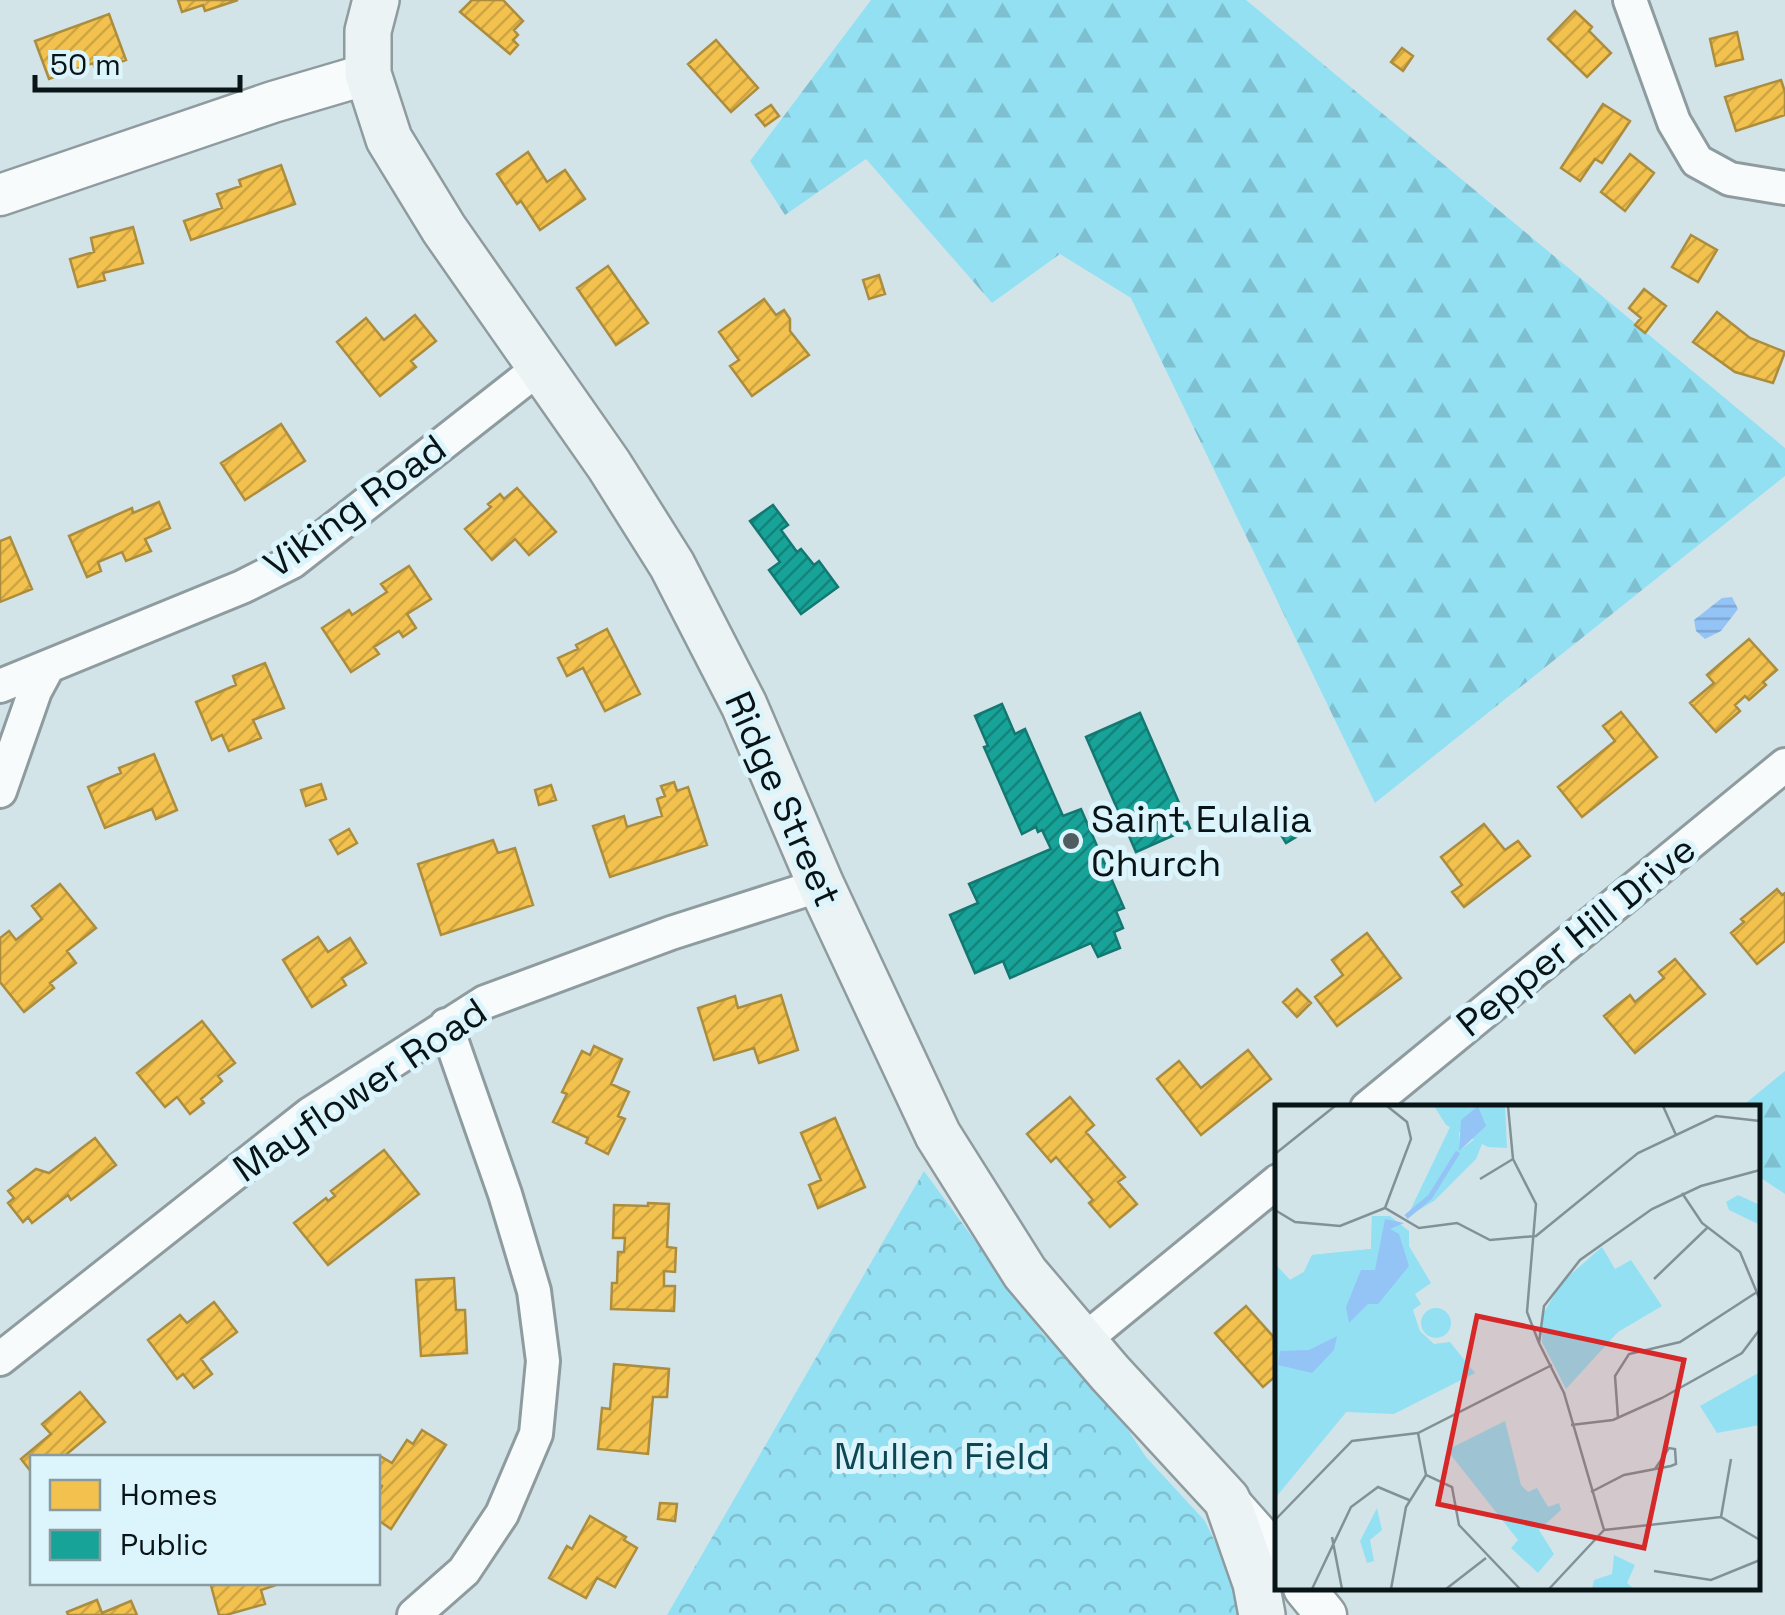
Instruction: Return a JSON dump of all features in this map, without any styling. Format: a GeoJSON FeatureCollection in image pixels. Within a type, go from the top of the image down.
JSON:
{"type":"FeatureCollection","features":[{"type":"Feature","properties":{"kind":"main road","name":"Ridge Street"},"geometry":{"type":"LineString","coordinates":[[376,0],[368,31],[368,74],[389,139],[444,229],[609,465],[672,565],[744,705],[938,1135],[1025,1273],[1227,1500]]}},
{"type":"Feature","properties":{"kind":"main road"},"geometry":{"type":"LineString","coordinates":[[1227,1500],[1256,1583],[1262,1615]]}},
{"type":"Feature","properties":{"kind":"street"},"geometry":{"type":"LineString","coordinates":[[1630,0],[1674,122],[1697,161],[1730,179],[1785,188]]}},
{"type":"Feature","properties":{"kind":"street"},"geometry":{"type":"LineString","coordinates":[[0,194],[368,74]]}},
{"type":"Feature","properties":{"kind":"street","name":"Viking Road"},"geometry":{"type":"LineString","coordinates":[[0,686],[292,562],[539,368]]}},
{"type":"Feature","properties":{"kind":"street"},"geometry":{"type":"LineString","coordinates":[[0,791],[35,691],[48,668]]}},
{"type":"Feature","properties":{"kind":"street","name":"Pepper Hill Drive"},"geometry":{"type":"LineString","coordinates":[[1371,1105],[1785,765]]}},
{"type":"Feature","properties":{"kind":"street","name":"Mayflower Road"},"geometry":{"type":"LineString","coordinates":[[0,1358],[310,1114],[485,1002],[671,933],[822,885]]}},
{"type":"Feature","properties":{"kind":"street"},"geometry":{"type":"LineString","coordinates":[[414,1615],[464,1571],[502,1514],[536,1434],[543,1361],[534,1291],[446,1025]]}},
{"type":"Feature","properties":{"kind":"street"},"geometry":{"type":"LineString","coordinates":[[1083,1341],[1275,1183]]}},
{"type":"Feature","properties":{"kind":"street","name":"Ridge Street"},"geometry":{"type":"LineString","coordinates":[[1227,1500],[1275,1554]]}},
{"type":"Feature","properties":{"kind":"street"},"geometry":{"type":"LineString","coordinates":[[1306,1590],[1326,1615]]}},
{"type":"Feature","properties":{"kind":"green space"},"geometry":{"type":"Polygon","coordinates":[[[871,0],[1246,0],[1785,448],[1785,476],[1375,803],[1131,298],[1060,254],[992,303],[866,159],[785,215],[750,161],[871,0]]]}},
{"type":"Feature","properties":{"kind":"green space"},"geometry":{"type":"Polygon","coordinates":[[[1785,1071],[1785,1194],[1760,1177],[1760,1105],[1743,1105],[1785,1071]]]}},
{"type":"Feature","properties":{"kind":"green space","name":"Mullen Field"},"geometry":{"type":"Polygon","coordinates":[[[924,1171],[1043,1334],[1106,1397],[1146,1457],[1205,1521],[1250,1615],[667,1615],[924,1171]]]}},
{"type":"Feature","properties":{"kind":"shaded area"},"geometry":{"type":"Polygon","coordinates":[[[1732,597],[1738,609],[1721,631],[1705,639],[1696,631],[1694,620],[1722,598],[1732,597]]]}},
{"type":"Feature","properties":{"kind":"building: Homes"},"geometry":{"type":"Polygon","coordinates":[[[178,0],[238,0],[205,11],[203,5],[182,12],[178,0]]]}},
{"type":"Feature","properties":{"kind":"building: Homes"},"geometry":{"type":"Polygon","coordinates":[[[472,0],[503,0],[523,21],[514,30],[518,35],[513,40],[518,45],[510,54],[460,12],[472,0]]]}},
{"type":"Feature","properties":{"kind":"building: Homes"},"geometry":{"type":"Polygon","coordinates":[[[1575,11],[1611,53],[1587,77],[1548,39],[1575,11]]]}},
{"type":"Feature","properties":{"kind":"building: Homes"},"geometry":{"type":"Polygon","coordinates":[[[109,14],[126,60],[96,71],[93,63],[49,79],[35,41],[109,14]]]}},
{"type":"Feature","properties":{"kind":"building: Homes"},"geometry":{"type":"Polygon","coordinates":[[[1737,32],[1743,59],[1716,66],[1710,39],[1737,32]]]}},
{"type":"Feature","properties":{"kind":"building: Homes"},"geometry":{"type":"Polygon","coordinates":[[[716,40],[758,88],[731,112],[688,64],[716,40]]]}},
{"type":"Feature","properties":{"kind":"building: Homes"},"geometry":{"type":"Polygon","coordinates":[[[1402,48],[1413,56],[1403,71],[1391,62],[1402,48]]]}},
{"type":"Feature","properties":{"kind":"building: Homes"},"geometry":{"type":"Polygon","coordinates":[[[1781,80],[1785,115],[1736,131],[1725,97],[1781,80]]]}},
{"type":"Feature","properties":{"kind":"building: Homes"},"geometry":{"type":"Polygon","coordinates":[[[1603,104],[1630,121],[1602,163],[1595,159],[1580,181],[1561,168],[1603,104]]]}},
{"type":"Feature","properties":{"kind":"building: Homes"},"geometry":{"type":"Polygon","coordinates":[[[771,105],[779,116],[765,126],[756,115],[771,105]]]}},
{"type":"Feature","properties":{"kind":"building: Homes"},"geometry":{"type":"Polygon","coordinates":[[[528,152],[547,182],[565,170],[585,199],[540,230],[497,174],[528,152]]]}},
{"type":"Feature","properties":{"kind":"building: Homes"},"geometry":{"type":"Polygon","coordinates":[[[1630,154],[1654,173],[1625,211],[1601,192],[1630,154]]]}},
{"type":"Feature","properties":{"kind":"building: Homes"},"geometry":{"type":"Polygon","coordinates":[[[281,165],[295,204],[191,240],[184,221],[222,208],[217,194],[241,186],[239,180],[281,165]]]}},
{"type":"Feature","properties":{"kind":"building: Homes"},"geometry":{"type":"Polygon","coordinates":[[[133,227],[143,263],[103,273],[105,280],[78,287],[70,259],[94,252],[91,238],[133,227]]]}},
{"type":"Feature","properties":{"kind":"building: Homes"},"geometry":{"type":"Polygon","coordinates":[[[1691,235],[1717,250],[1698,282],[1672,267],[1691,235]]]}},
{"type":"Feature","properties":{"kind":"building: Homes"},"geometry":{"type":"Polygon","coordinates":[[[608,266],[648,323],[616,345],[577,288],[608,266]]]}},
{"type":"Feature","properties":{"kind":"building: Homes"},"geometry":{"type":"Polygon","coordinates":[[[879,275],[885,294],[869,299],[863,280],[879,275]]]}},
{"type":"Feature","properties":{"kind":"building: Homes"},"geometry":{"type":"Polygon","coordinates":[[[1644,289],[1666,306],[1645,333],[1635,325],[1641,318],[1629,308],[1644,289]]]}},
{"type":"Feature","properties":{"kind":"building: Homes"},"geometry":{"type":"Polygon","coordinates":[[[764,299],[776,315],[784,310],[790,319],[790,331],[809,355],[752,396],[730,366],[739,360],[719,332],[764,299]]]}},
{"type":"Feature","properties":{"kind":"building: Homes"},"geometry":{"type":"Polygon","coordinates":[[[1717,312],[1750,338],[1785,352],[1773,383],[1735,372],[1693,342],[1717,312]]]}},
{"type":"Feature","properties":{"kind":"building: Homes"},"geometry":{"type":"Polygon","coordinates":[[[415,315],[436,341],[411,361],[416,367],[380,396],[337,342],[366,318],[384,340],[415,315]]]}},
{"type":"Feature","properties":{"kind":"building: Homes"},"geometry":{"type":"Polygon","coordinates":[[[281,424],[305,461],[245,500],[221,463],[281,424]]]}},
{"type":"Feature","properties":{"kind":"building: Homes"},"geometry":{"type":"Polygon","coordinates":[[[517,488],[556,532],[529,555],[515,539],[492,560],[465,529],[500,494],[504,499],[517,488]]]}},
{"type":"Feature","properties":{"kind":"building: Homes"},"geometry":{"type":"Polygon","coordinates":[[[159,502],[170,528],[145,539],[151,551],[126,561],[122,552],[98,562],[101,571],[87,577],[69,536],[132,508],[133,513],[159,502]]]}},
{"type":"Feature","properties":{"kind":"building: Homes"},"geometry":{"type":"Polygon","coordinates":[[[10,537],[32,589],[0,602],[0,541],[10,537]]]}},
{"type":"Feature","properties":{"kind":"building: Homes"},"geometry":{"type":"Polygon","coordinates":[[[409,566],[431,599],[407,614],[416,628],[403,637],[399,631],[374,647],[379,654],[351,672],[322,628],[349,610],[352,615],[387,592],[381,584],[409,566]]]}},
{"type":"Feature","properties":{"kind":"building: Homes"},"geometry":{"type":"Polygon","coordinates":[[[607,629],[640,694],[605,711],[583,668],[567,676],[558,658],[607,629]]]}},
{"type":"Feature","properties":{"kind":"building: Homes"},"geometry":{"type":"Polygon","coordinates":[[[1749,639],[1777,670],[1749,700],[1745,696],[1735,705],[1740,711],[1716,732],[1690,703],[1714,683],[1707,675],[1749,639]]]}},
{"type":"Feature","properties":{"kind":"building: Homes"},"geometry":{"type":"Polygon","coordinates":[[[265,663],[284,708],[253,720],[261,738],[229,751],[222,735],[212,740],[196,702],[236,685],[233,676],[265,663]]]}},
{"type":"Feature","properties":{"kind":"building: Homes"},"geometry":{"type":"Polygon","coordinates":[[[1621,712],[1657,757],[1582,817],[1558,787],[1615,741],[1603,726],[1621,712]]]}},
{"type":"Feature","properties":{"kind":"building: Homes"},"geometry":{"type":"Polygon","coordinates":[[[154,754],[177,810],[156,819],[152,809],[105,828],[88,787],[121,773],[119,768],[154,754]]]}},
{"type":"Feature","properties":{"kind":"building: Homes"},"geometry":{"type":"Polygon","coordinates":[[[674,782],[677,791],[688,787],[707,845],[610,877],[593,826],[624,816],[627,827],[662,816],[657,799],[665,796],[661,786],[674,782]]]}},
{"type":"Feature","properties":{"kind":"building: Homes"},"geometry":{"type":"Polygon","coordinates":[[[321,784],[326,799],[306,806],[301,790],[321,784]]]}},
{"type":"Feature","properties":{"kind":"building: Homes"},"geometry":{"type":"Polygon","coordinates":[[[551,785],[556,800],[539,805],[535,790],[551,785]]]}},
{"type":"Feature","properties":{"kind":"building: Homes"},"geometry":{"type":"Polygon","coordinates":[[[1484,824],[1505,850],[1518,841],[1530,856],[1464,907],[1452,892],[1462,885],[1441,857],[1484,824]]]}},
{"type":"Feature","properties":{"kind":"building: Homes"},"geometry":{"type":"Polygon","coordinates":[[[349,829],[357,843],[338,854],[330,840],[349,829]]]}},
{"type":"Feature","properties":{"kind":"building: Homes"},"geometry":{"type":"Polygon","coordinates":[[[493,840],[498,853],[515,848],[533,905],[441,935],[418,864],[493,840]]]}},
{"type":"Feature","properties":{"kind":"building: Homes"},"geometry":{"type":"Polygon","coordinates":[[[60,884],[96,928],[67,951],[76,963],[50,983],[54,988],[24,1012],[0,982],[0,938],[9,931],[16,940],[42,919],[32,906],[60,884]]]}},
{"type":"Feature","properties":{"kind":"building: Homes"},"geometry":{"type":"Polygon","coordinates":[[[1777,889],[1782,895],[1785,893],[1785,941],[1757,964],[1731,933],[1744,922],[1741,919],[1777,889]]]}},
{"type":"Feature","properties":{"kind":"building: Homes"},"geometry":{"type":"Polygon","coordinates":[[[1367,933],[1401,978],[1337,1026],[1315,997],[1343,975],[1332,960],[1367,933]]]}},
{"type":"Feature","properties":{"kind":"building: Homes"},"geometry":{"type":"Polygon","coordinates":[[[318,937],[328,952],[350,938],[366,963],[342,978],[346,985],[312,1007],[283,960],[318,937]]]}},
{"type":"Feature","properties":{"kind":"building: Homes"},"geometry":{"type":"Polygon","coordinates":[[[1675,959],[1705,994],[1635,1053],[1604,1016],[1630,995],[1635,1002],[1664,978],[1659,972],[1675,959]]]}},
{"type":"Feature","properties":{"kind":"building: Homes"},"geometry":{"type":"Polygon","coordinates":[[[1297,989],[1311,1003],[1297,1017],[1283,1002],[1297,989]]]}},
{"type":"Feature","properties":{"kind":"building: Homes"},"geometry":{"type":"Polygon","coordinates":[[[781,995],[798,1050],[759,1063],[754,1048],[714,1060],[698,1008],[735,996],[738,1008],[781,995]]]}},
{"type":"Feature","properties":{"kind":"building: Homes"},"geometry":{"type":"Polygon","coordinates":[[[202,1021],[235,1063],[218,1076],[222,1081],[190,1114],[177,1097],[165,1107],[137,1073],[202,1021]]]}},
{"type":"Feature","properties":{"kind":"building: Homes"},"geometry":{"type":"Polygon","coordinates":[[[594,1046],[622,1059],[611,1084],[629,1092],[618,1116],[625,1119],[608,1154],[586,1143],[588,1138],[553,1122],[567,1094],[562,1092],[582,1051],[590,1055],[594,1046]]]}},
{"type":"Feature","properties":{"kind":"building: Homes"},"geometry":{"type":"Polygon","coordinates":[[[1248,1050],[1271,1079],[1201,1135],[1157,1079],[1179,1061],[1201,1088],[1248,1050]]]}},
{"type":"Feature","properties":{"kind":"building: Homes"},"geometry":{"type":"Polygon","coordinates":[[[1070,1097],[1094,1125],[1086,1132],[1125,1177],[1118,1182],[1137,1204],[1110,1227],[1089,1203],[1093,1200],[1056,1157],[1051,1162],[1027,1134],[1070,1097]]]}},
{"type":"Feature","properties":{"kind":"building: Homes"},"geometry":{"type":"Polygon","coordinates":[[[835,1118],[865,1187],[818,1208],[809,1185],[821,1180],[801,1133],[835,1118]]]}},
{"type":"Feature","properties":{"kind":"building: Homes"},"geometry":{"type":"Polygon","coordinates":[[[95,1138],[116,1165],[71,1200],[68,1195],[32,1223],[28,1217],[23,1222],[8,1203],[14,1198],[8,1191],[36,1169],[49,1173],[95,1138]]]}},
{"type":"Feature","properties":{"kind":"building: Homes"},"geometry":{"type":"Polygon","coordinates":[[[384,1150],[419,1194],[328,1265],[294,1223],[326,1198],[328,1201],[335,1196],[331,1191],[384,1150]]]}},
{"type":"Feature","properties":{"kind":"building: Homes"},"geometry":{"type":"Polygon","coordinates":[[[669,1204],[667,1247],[676,1248],[675,1272],[664,1271],[664,1286],[675,1286],[674,1311],[611,1309],[618,1252],[624,1252],[625,1238],[613,1238],[614,1205],[669,1204]]]}},
{"type":"Feature","properties":{"kind":"building: Homes"},"geometry":{"type":"Polygon","coordinates":[[[454,1278],[456,1310],[465,1310],[467,1353],[421,1356],[416,1280],[454,1278]]]}},
{"type":"Feature","properties":{"kind":"building: Homes"},"geometry":{"type":"Polygon","coordinates":[[[214,1302],[237,1332],[201,1359],[212,1374],[194,1388],[183,1374],[177,1379],[148,1340],[180,1315],[187,1323],[214,1302]]]}},
{"type":"Feature","properties":{"kind":"building: Homes"},"geometry":{"type":"Polygon","coordinates":[[[1246,1306],[1275,1339],[1275,1377],[1263,1387],[1215,1333],[1246,1306]]]}},
{"type":"Feature","properties":{"kind":"building: Homes"},"geometry":{"type":"Polygon","coordinates":[[[614,1364],[669,1369],[667,1397],[653,1397],[648,1454],[598,1449],[602,1408],[610,1409],[614,1364]]]}},
{"type":"Feature","properties":{"kind":"building: Homes"},"geometry":{"type":"Polygon","coordinates":[[[80,1392],[105,1422],[66,1455],[30,1455],[30,1470],[21,1459],[51,1434],[42,1424],[80,1392]]]}},
{"type":"Feature","properties":{"kind":"building: Homes"},"geometry":{"type":"Polygon","coordinates":[[[422,1430],[446,1445],[391,1529],[380,1521],[380,1456],[392,1463],[407,1440],[413,1444],[422,1430]]]}},
{"type":"Feature","properties":{"kind":"building: Homes"},"geometry":{"type":"Polygon","coordinates":[[[660,1503],[677,1504],[675,1521],[658,1519],[660,1503]]]}},
{"type":"Feature","properties":{"kind":"building: Homes"},"geometry":{"type":"Polygon","coordinates":[[[590,1516],[637,1548],[615,1587],[597,1578],[586,1598],[549,1578],[567,1546],[572,1549],[590,1516]]]}},
{"type":"Feature","properties":{"kind":"building: Homes"},"geometry":{"type":"Polygon","coordinates":[[[211,1585],[276,1585],[261,1590],[265,1604],[219,1615],[211,1585]]]}},
{"type":"Feature","properties":{"kind":"building: Homes"},"geometry":{"type":"Polygon","coordinates":[[[97,1600],[102,1613],[131,1601],[137,1615],[68,1615],[67,1612],[97,1600]]]}},
{"type":"Feature","properties":{"kind":"building: Public"},"geometry":{"type":"Polygon","coordinates":[[[773,505],[788,525],[781,530],[797,552],[801,549],[814,565],[819,561],[838,587],[801,614],[769,570],[780,562],[750,521],[773,505]]]}},
{"type":"Feature","properties":{"kind":"building: Public","name":"Saint Eulalia Church"},"geometry":{"type":"Polygon","coordinates":[[[1002,704],[1015,734],[1025,729],[1063,816],[1081,809],[1124,908],[1116,911],[1123,928],[1114,932],[1120,948],[1098,957],[1091,943],[1010,978],[1003,961],[975,973],[950,915],[978,903],[969,884],[1051,849],[1042,830],[1038,832],[1036,827],[1022,834],[984,747],[988,746],[975,716],[1002,704]]]}},
{"type":"Feature","properties":{"kind":"building: Public"},"geometry":{"type":"Polygon","coordinates":[[[1140,713],[1190,828],[1136,852],[1086,737],[1140,713]]]}},
{"type":"Feature","properties":{"kind":"building: Public"},"geometry":{"type":"Polygon","coordinates":[[[1285,819],[1296,837],[1286,843],[1275,825],[1285,819]]]}},
{"type":"Feature","properties":{"kind":"place","name":"Saint Eulalia Church"},"geometry":{"type":"Point","coordinates":[1071,841]}}]}
